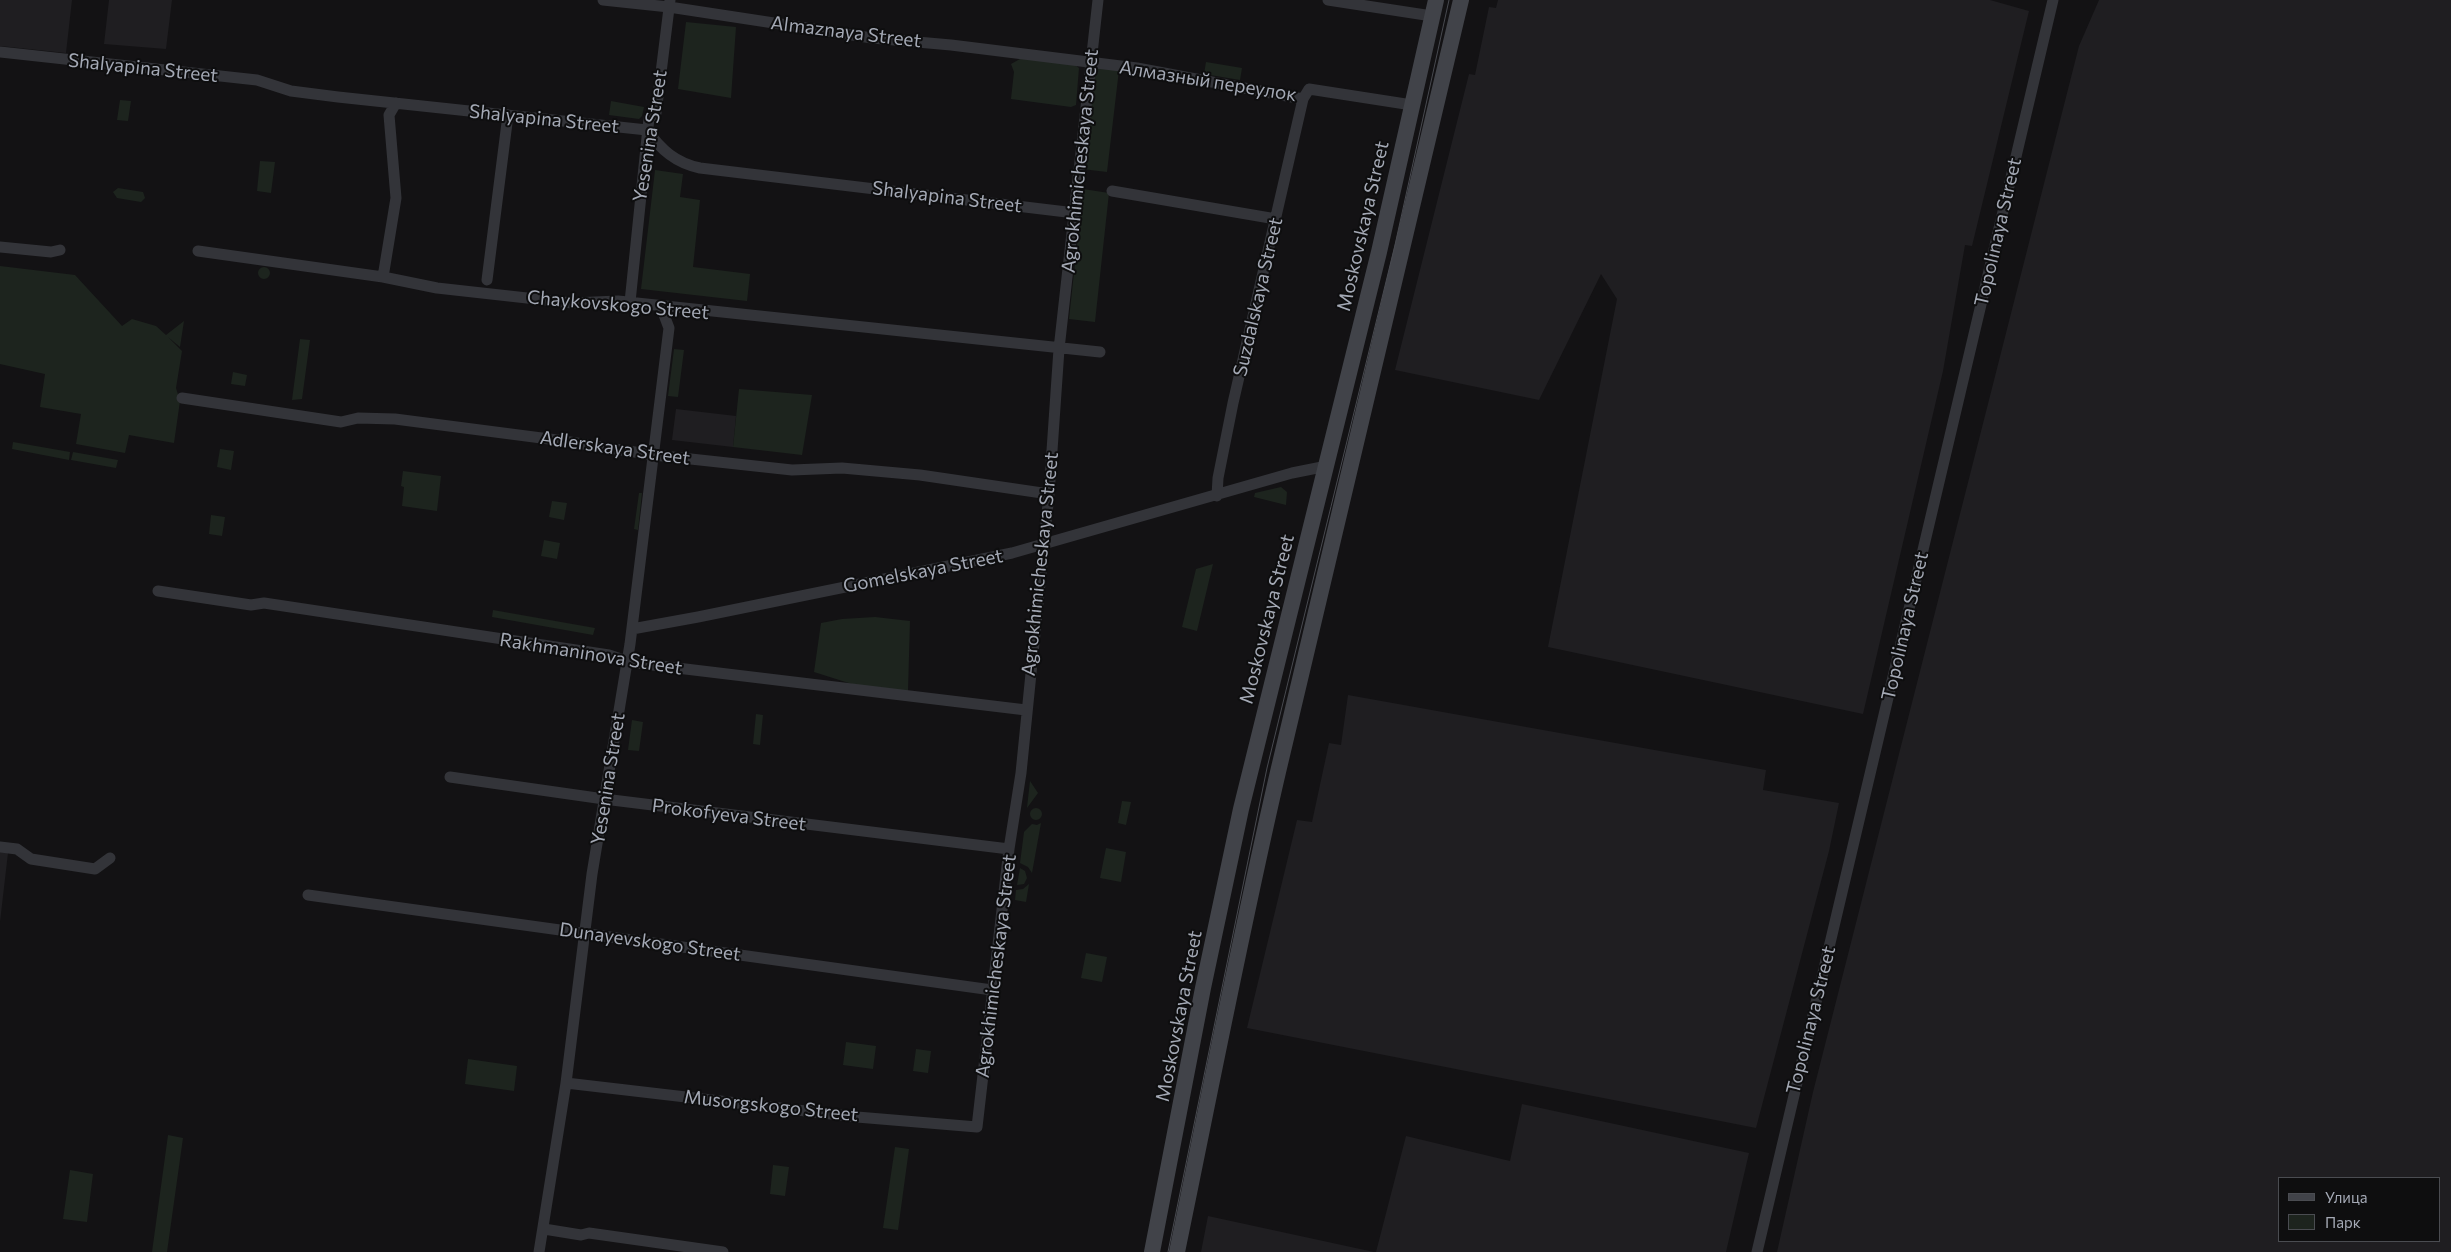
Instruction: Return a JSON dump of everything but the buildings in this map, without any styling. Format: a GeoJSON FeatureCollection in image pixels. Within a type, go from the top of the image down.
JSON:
{"type":"FeatureCollection","features":[{"type":"Feature","properties":{"kind":"street","name":"Almaznaya Street"},"geometry":{"type":"LineString","coordinates":[[603,0],[669,4],[872,38],[937,43],[1090,62]]}},
{"type":"Feature","properties":{"kind":"street","name":"Agrokhimicheskaya Street"},"geometry":{"type":"LineString","coordinates":[[977,1127],[1009,849],[1021,773],[1049,494],[1059,349],[1098,0]]}},
{"type":"Feature","properties":{"kind":"street"},"geometry":{"type":"LineString","coordinates":[[1328,0],[1432,16]]}},
{"type":"Feature","properties":{"kind":"street","name":"Moskovskaya Street"},"geometry":{"type":"LineString","coordinates":[[1152,1252],[1230,855],[1269,690],[1327,466],[1436,0]]}},
{"type":"Feature","properties":{"kind":"street"},"geometry":{"type":"LineString","coordinates":[[1177,1252],[1276,778],[1410,223],[1461,0]]}},
{"type":"Feature","properties":{"kind":"street","name":"Topolinaya Street"},"geometry":{"type":"LineString","coordinates":[[1757,1252],[2053,0]]}},
{"type":"Feature","properties":{"kind":"street","name":"Yesenina Street"},"geometry":{"type":"LineString","coordinates":[[630,302],[647,130],[649,118],[656,113],[669,4]]}},
{"type":"Feature","properties":{"kind":"street","name":"Shalyapina Street"},"geometry":{"type":"LineString","coordinates":[[0,52],[257,80],[291,91],[647,130],[660,147],[674,158],[685,165],[700,168],[1075,213]]}},
{"type":"Feature","properties":{"kind":"street","name":"Алмазный переулок"},"geometry":{"type":"LineString","coordinates":[[1090,62],[1137,68],[1303,99],[1309,88],[1412,105]]}},
{"type":"Feature","properties":{"kind":"street","name":"Suzdalskaya Street"},"geometry":{"type":"LineString","coordinates":[[1217,496],[1218,478],[1235,394],[1303,99]]}},
{"type":"Feature","properties":{"kind":"street"},"geometry":{"type":"LineString","coordinates":[[383,277],[396,198],[389,115],[396,103]]}},
{"type":"Feature","properties":{"kind":"street"},"geometry":{"type":"LineString","coordinates":[[487,280],[508,115]]}},
{"type":"Feature","properties":{"kind":"street"},"geometry":{"type":"LineString","coordinates":[[1112,191],[1276,219]]}},
{"type":"Feature","properties":{"kind":"street"},"geometry":{"type":"LineString","coordinates":[[0,247],[51,252],[60,250]]}},
{"type":"Feature","properties":{"kind":"street","name":"Chaykovskogo Street"},"geometry":{"type":"LineString","coordinates":[[198,251],[383,277],[437,288],[572,303],[630,302],[661,307],[1100,352]]}},
{"type":"Feature","properties":{"kind":"street","name":"Yesenina Street"},"geometry":{"type":"LineString","coordinates":[[539,1252],[566,1083],[583,933],[632,628],[669,328],[661,307]]}},
{"type":"Feature","properties":{"kind":"street","name":"Adlerskaya Street"},"geometry":{"type":"LineString","coordinates":[[182,398],[341,422],[358,418],[395,419],[557,440],[654,455],[792,470],[842,468],[920,475],[1049,494]]}},
{"type":"Feature","properties":{"kind":"street","name":"Gomelskaya Street"},"geometry":{"type":"LineString","coordinates":[[632,628],[1043,546],[1292,474],[1327,466]]}},
{"type":"Feature","properties":{"kind":"street","name":"Rakhmaninova Street"},"geometry":{"type":"LineString","coordinates":[[158,591],[251,605],[264,603],[609,654],[627,661],[1026,710]]}},
{"type":"Feature","properties":{"kind":"street","name":"Prokofyeva Street"},"geometry":{"type":"LineString","coordinates":[[450,777],[604,799],[1009,849]]}},
{"type":"Feature","properties":{"kind":"street"},"geometry":{"type":"LineString","coordinates":[[0,847],[17,849],[31,859],[95,869],[110,858]]}},
{"type":"Feature","properties":{"kind":"street","name":"Dunayevskogo Street"},"geometry":{"type":"LineString","coordinates":[[308,895],[992,990]]}},
{"type":"Feature","properties":{"kind":"street","name":"Musorgskogo Street"},"geometry":{"type":"LineString","coordinates":[[566,1083],[857,1117],[977,1127]]}},
{"type":"Feature","properties":{"kind":"street"},"geometry":{"type":"LineString","coordinates":[[544,1229],[581,1235],[589,1233],[723,1252]]}},
{"type":"Feature","properties":{"kind":"shaded area"},"geometry":{"type":"Polygon","coordinates":[[[0,0],[72,0],[66,53],[0,46],[0,0]]]}},
{"type":"Feature","properties":{"kind":"shaded area"},"geometry":{"type":"Polygon","coordinates":[[[109,0],[172,0],[166,49],[104,44],[109,0]]]}},
{"type":"Feature","properties":{"kind":"shaded area"},"geometry":{"type":"Polygon","coordinates":[[[1498,0],[1990,0],[2029,11],[1972,246],[1965,245],[1943,371],[1863,714],[1548,647],[1617,299],[1601,274],[1539,400],[1395,370],[1469,74],[1475,75],[1489,7],[1496,8],[1498,0]]]}},
{"type":"Feature","properties":{"kind":"shaded area"},"geometry":{"type":"Polygon","coordinates":[[[2099,0],[2451,0],[2451,1252],[1777,1252],[1813,1092],[2079,46],[2099,0]]]}},
{"type":"Feature","properties":{"kind":"shaded area"},"geometry":{"type":"Polygon","coordinates":[[[676,409],[736,416],[733,447],[672,440],[676,409]]]}},
{"type":"Feature","properties":{"kind":"shaded area"},"geometry":{"type":"Polygon","coordinates":[[[1348,695],[1766,770],[1763,790],[1839,803],[1829,851],[1756,1128],[1247,1028],[1297,820],[1312,822],[1329,743],[1341,745],[1348,695]]]}},
{"type":"Feature","properties":{"kind":"shaded area"},"geometry":{"type":"Polygon","coordinates":[[[0,852],[8,853],[0,922],[0,852]]]}},
{"type":"Feature","properties":{"kind":"shaded area"},"geometry":{"type":"Polygon","coordinates":[[[1522,1104],[1749,1153],[1726,1252],[1376,1252],[1406,1136],[1510,1161],[1522,1104]]]}},
{"type":"Feature","properties":{"kind":"shaded area"},"geometry":{"type":"Polygon","coordinates":[[[1208,1216],[1374,1252],[1201,1252],[1208,1216]]]}},
{"type":"Feature","properties":{"kind":"green space"},"geometry":{"type":"Polygon","coordinates":[[[686,22],[736,27],[731,98],[678,89],[686,22]]]}},
{"type":"Feature","properties":{"kind":"green space"},"geometry":{"type":"Polygon","coordinates":[[[1027,55],[1070,61],[1079,68],[1076,105],[1071,107],[1011,99],[1014,72],[1011,64],[1027,55]]]}},
{"type":"Feature","properties":{"kind":"green space"},"geometry":{"type":"Polygon","coordinates":[[[1206,62],[1242,68],[1240,80],[1204,74],[1206,62]]]}},
{"type":"Feature","properties":{"kind":"green space"},"geometry":{"type":"Polygon","coordinates":[[[1096,67],[1119,70],[1107,172],[1082,169],[1096,67]]]}},
{"type":"Feature","properties":{"kind":"green space"},"geometry":{"type":"Polygon","coordinates":[[[120,100],[131,101],[128,121],[117,120],[120,100]]]}},
{"type":"Feature","properties":{"kind":"green space"},"geometry":{"type":"Polygon","coordinates":[[[611,101],[644,107],[642,116],[639,119],[609,115],[611,101]]]}},
{"type":"Feature","properties":{"kind":"green space"},"geometry":{"type":"Polygon","coordinates":[[[260,161],[275,162],[271,193],[257,191],[260,161]]]}},
{"type":"Feature","properties":{"kind":"green space"},"geometry":{"type":"Polygon","coordinates":[[[655,170],[683,174],[680,197],[700,200],[693,267],[750,274],[747,301],[641,289],[655,170]]]}},
{"type":"Feature","properties":{"kind":"green space"},"geometry":{"type":"Polygon","coordinates":[[[118,188],[143,192],[145,198],[141,202],[117,198],[113,192],[118,188]]]}},
{"type":"Feature","properties":{"kind":"green space"},"geometry":{"type":"Polygon","coordinates":[[[1083,189],[1109,193],[1095,322],[1069,319],[1083,189]]]}},
{"type":"Feature","properties":{"kind":"green space"},"geometry":{"type":"Polygon","coordinates":[[[0,266],[75,275],[122,326],[132,319],[156,326],[166,335],[184,321],[180,347],[168,337],[182,351],[176,388],[180,401],[174,443],[129,435],[125,453],[76,444],[81,414],[40,407],[45,374],[0,364],[0,266]]]}},
{"type":"Feature","properties":{"kind":"green space"},"geometry":{"type":"Polygon","coordinates":[[[262,267],[266,267],[270,273],[266,279],[262,279],[258,275],[258,271],[262,267]]]}},
{"type":"Feature","properties":{"kind":"green space"},"geometry":{"type":"Polygon","coordinates":[[[300,339],[310,340],[302,399],[292,400],[300,339]]]}},
{"type":"Feature","properties":{"kind":"green space"},"geometry":{"type":"Polygon","coordinates":[[[674,349],[684,350],[678,397],[668,396],[674,349]]]}},
{"type":"Feature","properties":{"kind":"green space"},"geometry":{"type":"Polygon","coordinates":[[[233,372],[247,375],[245,386],[231,384],[233,372]]]}},
{"type":"Feature","properties":{"kind":"green space"},"geometry":{"type":"Polygon","coordinates":[[[739,389],[812,395],[802,455],[733,447],[739,389]]]}},
{"type":"Feature","properties":{"kind":"green space"},"geometry":{"type":"Polygon","coordinates":[[[13,442],[70,452],[69,460],[12,449],[13,442]]]}},
{"type":"Feature","properties":{"kind":"green space"},"geometry":{"type":"Polygon","coordinates":[[[220,449],[234,451],[231,470],[217,467],[220,449]]]}},
{"type":"Feature","properties":{"kind":"green space"},"geometry":{"type":"Polygon","coordinates":[[[73,452],[118,460],[116,468],[71,460],[73,452]]]}},
{"type":"Feature","properties":{"kind":"green space"},"geometry":{"type":"Polygon","coordinates":[[[403,471],[441,476],[437,511],[402,506],[404,487],[401,486],[403,471]]]}},
{"type":"Feature","properties":{"kind":"green space"},"geometry":{"type":"Polygon","coordinates":[[[1281,487],[1287,492],[1286,505],[1254,497],[1255,493],[1281,487]]]}},
{"type":"Feature","properties":{"kind":"green space"},"geometry":{"type":"Polygon","coordinates":[[[639,493],[642,493],[638,530],[634,529],[639,493]]]}},
{"type":"Feature","properties":{"kind":"green space"},"geometry":{"type":"Polygon","coordinates":[[[552,501],[567,503],[564,520],[549,517],[552,501]]]}},
{"type":"Feature","properties":{"kind":"green space"},"geometry":{"type":"Polygon","coordinates":[[[211,515],[225,517],[222,536],[209,534],[211,515]]]}},
{"type":"Feature","properties":{"kind":"green space"},"geometry":{"type":"Polygon","coordinates":[[[544,540],[560,543],[557,559],[541,556],[544,540]]]}},
{"type":"Feature","properties":{"kind":"green space"},"geometry":{"type":"Polygon","coordinates":[[[1213,564],[1197,631],[1182,627],[1196,569],[1213,564]]]}},
{"type":"Feature","properties":{"kind":"green space"},"geometry":{"type":"Polygon","coordinates":[[[493,610],[595,628],[593,635],[492,617],[493,610]]]}},
{"type":"Feature","properties":{"kind":"green space"},"geometry":{"type":"Polygon","coordinates":[[[875,617],[910,621],[908,691],[855,685],[814,672],[821,623],[842,619],[875,617]]]}},
{"type":"Feature","properties":{"kind":"green space"},"geometry":{"type":"Polygon","coordinates":[[[756,714],[763,715],[760,745],[753,744],[756,714]]]}},
{"type":"Feature","properties":{"kind":"green space"},"geometry":{"type":"Polygon","coordinates":[[[632,720],[643,722],[639,751],[628,750],[632,720]]]}},
{"type":"Feature","properties":{"kind":"green space"},"geometry":{"type":"Polygon","coordinates":[[[1030,781],[1038,793],[1027,808],[1030,781]]]}},
{"type":"Feature","properties":{"kind":"green space"},"geometry":{"type":"Polygon","coordinates":[[[1122,801],[1131,802],[1126,825],[1118,823],[1122,801]]]}},
{"type":"Feature","properties":{"kind":"green space"},"geometry":{"type":"Polygon","coordinates":[[[1034,808],[1038,808],[1042,814],[1038,820],[1034,820],[1030,816],[1030,812],[1034,808]]]}},
{"type":"Feature","properties":{"kind":"green space"},"geometry":{"type":"Polygon","coordinates":[[[1041,823],[1032,873],[1028,867],[1020,863],[1024,832],[1032,824],[1037,825],[1041,823]]]}},
{"type":"Feature","properties":{"kind":"green space"},"geometry":{"type":"Polygon","coordinates":[[[1106,848],[1126,852],[1121,882],[1100,878],[1106,848]]]}},
{"type":"Feature","properties":{"kind":"green space"},"geometry":{"type":"Polygon","coordinates":[[[1020,868],[1025,871],[1027,878],[1024,884],[1017,885],[1020,868]]]}},
{"type":"Feature","properties":{"kind":"green space"},"geometry":{"type":"Polygon","coordinates":[[[1029,884],[1026,902],[1015,900],[1016,890],[1023,889],[1029,884]]]}},
{"type":"Feature","properties":{"kind":"green space"},"geometry":{"type":"Polygon","coordinates":[[[1086,953],[1107,957],[1102,982],[1081,978],[1086,953]]]}},
{"type":"Feature","properties":{"kind":"green space"},"geometry":{"type":"Polygon","coordinates":[[[846,1042],[876,1046],[873,1069],[843,1065],[846,1042]]]}},
{"type":"Feature","properties":{"kind":"green space"},"geometry":{"type":"Polygon","coordinates":[[[916,1049],[931,1051],[928,1073],[913,1071],[916,1049]]]}},
{"type":"Feature","properties":{"kind":"green space"},"geometry":{"type":"Polygon","coordinates":[[[468,1059],[517,1066],[514,1091],[465,1084],[468,1059]]]}},
{"type":"Feature","properties":{"kind":"green space"},"geometry":{"type":"Polygon","coordinates":[[[168,1135],[183,1138],[167,1252],[152,1252],[168,1135]]]}},
{"type":"Feature","properties":{"kind":"green space"},"geometry":{"type":"Polygon","coordinates":[[[895,1147],[909,1149],[898,1230],[883,1228],[895,1147]]]}},
{"type":"Feature","properties":{"kind":"green space"},"geometry":{"type":"Polygon","coordinates":[[[773,1165],[789,1167],[785,1196],[770,1194],[773,1165]]]}},
{"type":"Feature","properties":{"kind":"green space"},"geometry":{"type":"Polygon","coordinates":[[[70,1170],[93,1174],[87,1222],[63,1219],[70,1170]]]}},
{"type":"Feature","properties":{"kind":"tram line"},"geometry":{"type":"LineString","coordinates":[[1168,1252],[1267,768],[1395,245],[1449,0]]}}]}
